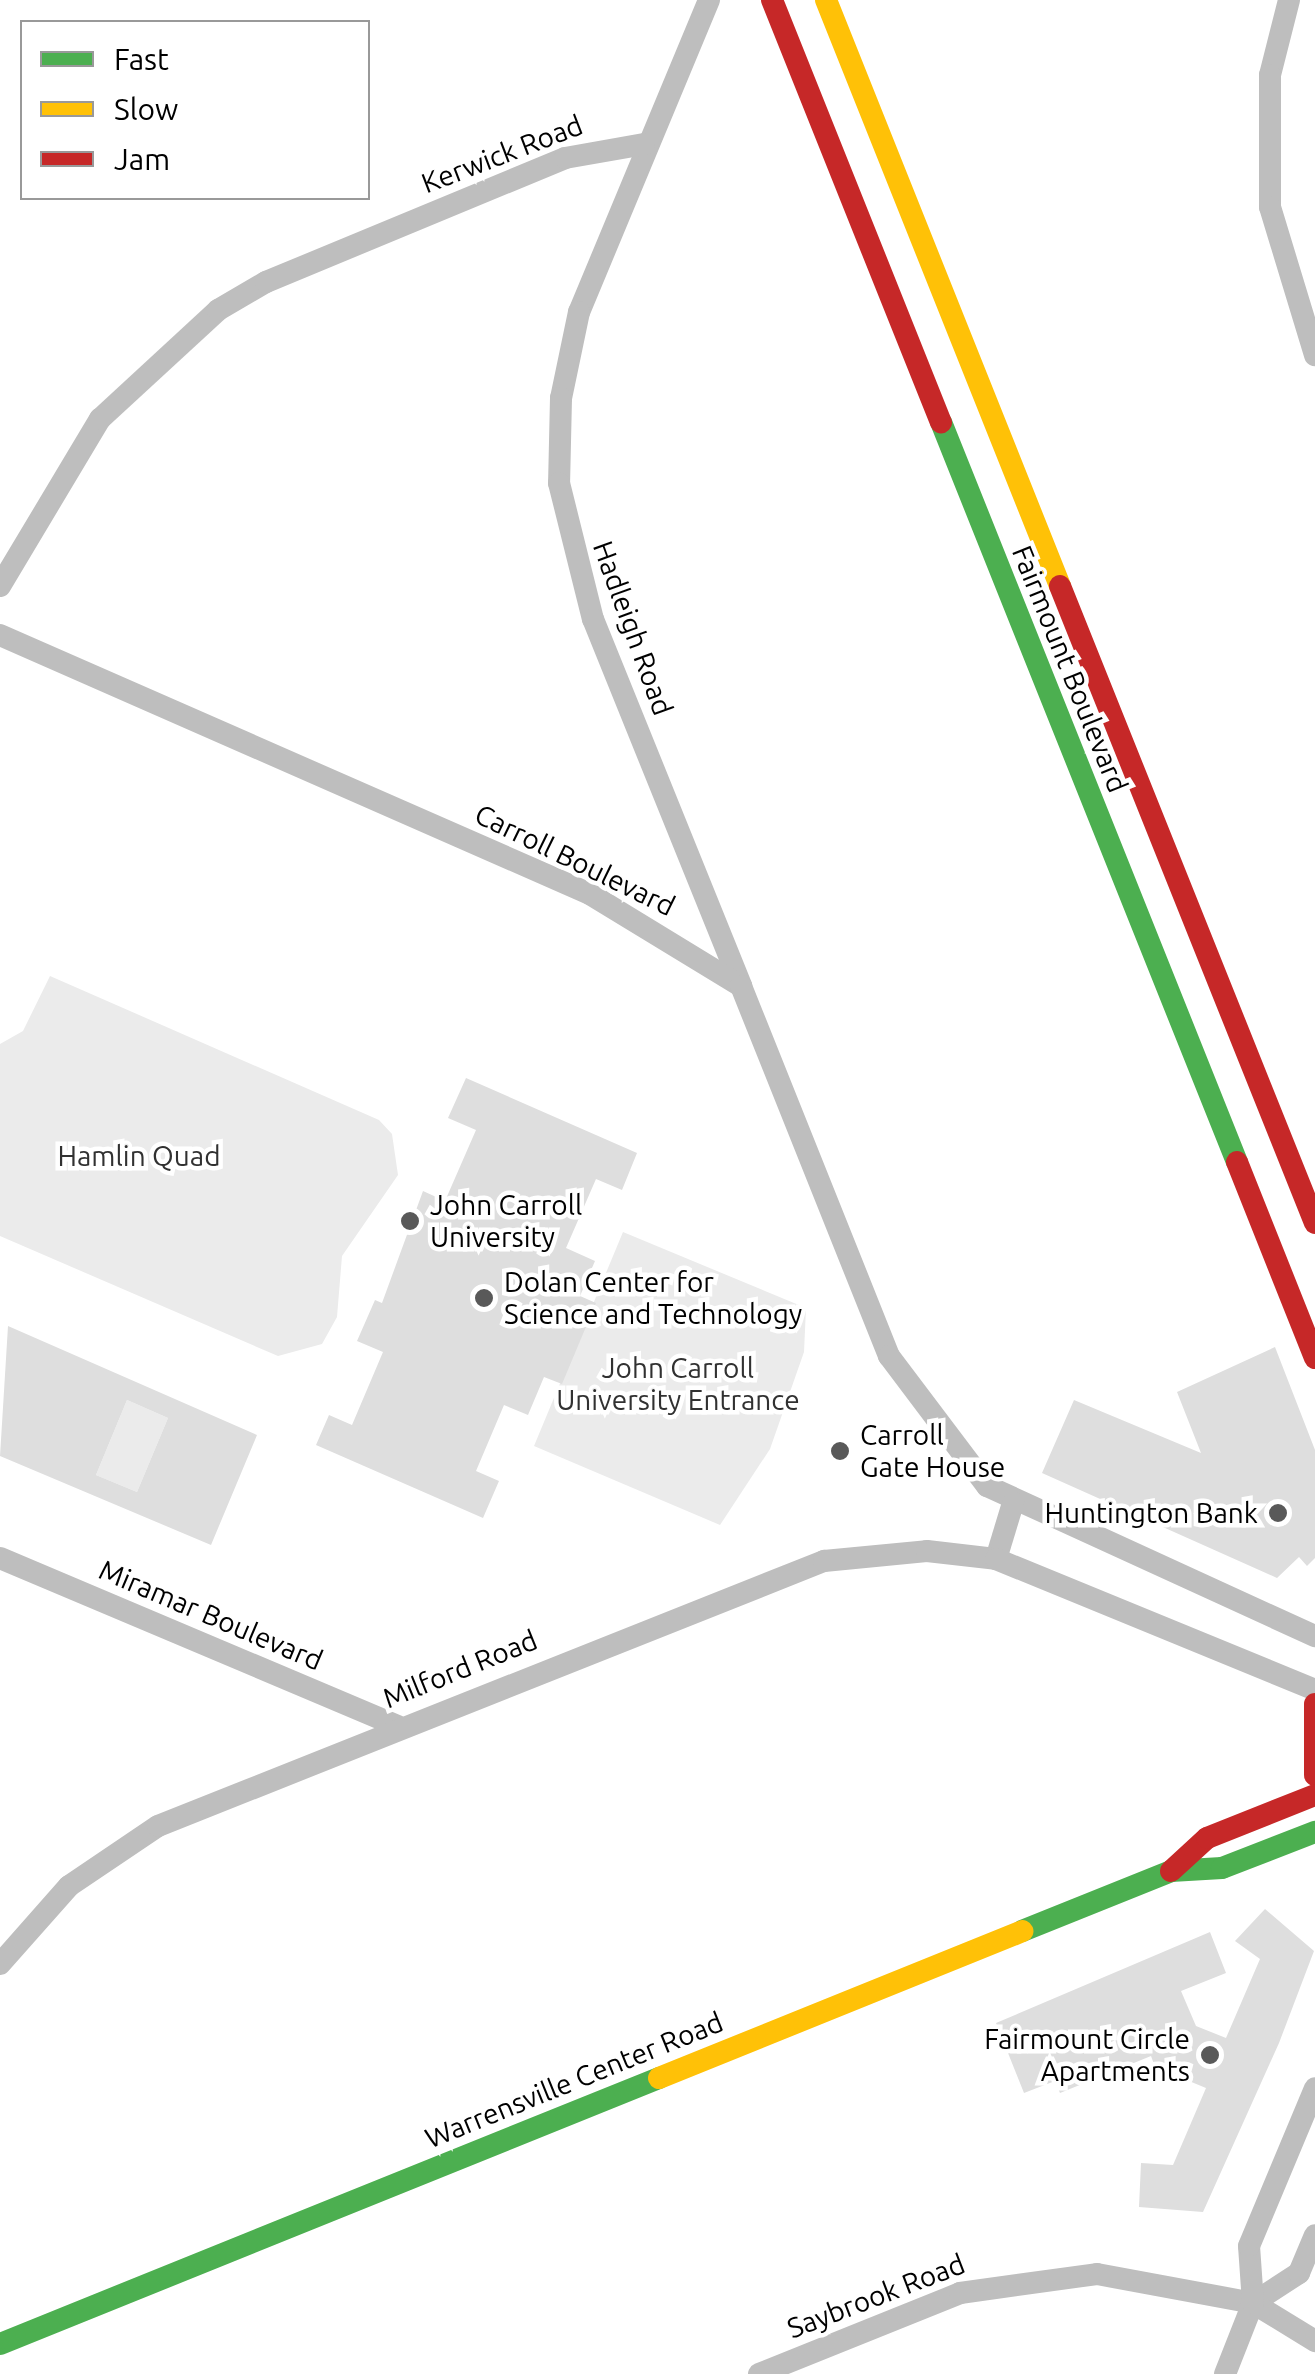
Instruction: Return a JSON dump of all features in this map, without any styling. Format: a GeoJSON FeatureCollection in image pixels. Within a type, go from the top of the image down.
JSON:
{"type":"FeatureCollection","features":[{"type":"Feature","properties":{"kind":"main road","name":"Fairmount Boulevard"},"geometry":{"type":"LineString","coordinates":[[772,0],[1315,1358]]}},
{"type":"Feature","properties":{"kind":"main road","name":"Fairmount Boulevard"},"geometry":{"type":"LineString","coordinates":[[826,0],[1315,1223]]}},
{"type":"Feature","properties":{"kind":"main road"},"geometry":{"type":"LineString","coordinates":[[1315,1704],[1315,1775]]}},
{"type":"Feature","properties":{"kind":"main road","name":"Warrensville Center Road"},"geometry":{"type":"LineString","coordinates":[[1171,1871],[1207,1838],[1315,1795]]}},
{"type":"Feature","properties":{"kind":"main road","name":"Warrensville Center Road"},"geometry":{"type":"LineString","coordinates":[[0,2344],[1171,1871],[1222,1868],[1315,1832]]}},
{"type":"Feature","properties":{"kind":"street","name":"Hadleigh Road"},"geometry":{"type":"LineString","coordinates":[[709,0],[644,144],[570,342],[559,483],[593,619],[742,986]]}},
{"type":"Feature","properties":{"kind":"street"},"geometry":{"type":"LineString","coordinates":[[1289,0],[1270,75],[1270,207],[1315,355]]}},
{"type":"Feature","properties":{"kind":"street","name":"Kerwick Road"},"geometry":{"type":"LineString","coordinates":[[0,586],[100,419],[218,310],[266,282],[565,158],[644,144]]}},
{"type":"Feature","properties":{"kind":"street","name":"Carroll Boulevard"},"geometry":{"type":"LineString","coordinates":[[0,635],[590,894],[742,986]]}},
{"type":"Feature","properties":{"kind":"street"},"geometry":{"type":"LineString","coordinates":[[742,986],[889,1356],[940,1431],[1013,1503],[1315,1636]]}},
{"type":"Feature","properties":{"kind":"street"},"geometry":{"type":"LineString","coordinates":[[996,1559],[1013,1503]]}},
{"type":"Feature","properties":{"kind":"street","name":"Milford Road"},"geometry":{"type":"LineString","coordinates":[[4,1949],[69,1886],[134,1838],[398,1726],[802,1566],[899,1552],[996,1559],[1315,1690]]}},
{"type":"Feature","properties":{"kind":"street","name":"Miramar Boulevard"},"geometry":{"type":"LineString","coordinates":[[0,1558],[398,1726]]}},
{"type":"Feature","properties":{"kind":"street"},"geometry":{"type":"LineString","coordinates":[[1225,2374],[1253,2303],[1249,2246],[1315,2088]]}},
{"type":"Feature","properties":{"kind":"street"},"geometry":{"type":"LineString","coordinates":[[1253,2303],[1298,2274],[1315,2234]]}},
{"type":"Feature","properties":{"kind":"street","name":"Saybrook Road"},"geometry":{"type":"LineString","coordinates":[[759,2374],[960,2293],[1018,2279],[1098,2274],[1253,2303]]}},
{"type":"Feature","properties":{"kind":"street"},"geometry":{"type":"LineString","coordinates":[[1253,2303],[1315,2341]]}},
{"type":"Feature","properties":{"kind":"green space","name":"Hamlin Quad"},"geometry":{"type":"Polygon","coordinates":[[[50,976],[379,1120],[392,1134],[398,1175],[342,1256],[337,1317],[322,1344],[278,1356],[0,1236],[0,1044],[23,1031],[50,976]]]}},
{"type":"Feature","properties":{"kind":"green space","name":"John Carroll University Entrance"},"geometry":{"type":"Polygon","coordinates":[[[623,1232],[806,1308],[804,1352],[770,1449],[720,1525],[534,1446],[623,1232]]]}},
{"type":"Feature","properties":{"kind":"green space"},"geometry":{"type":"Polygon","coordinates":[[[127,1400],[168,1418],[137,1492],[96,1475],[127,1400]]]}},
{"type":"Feature","properties":{"kind":"building","name":"Dolan Center for Science and Technology"},"geometry":{"type":"Polygon","coordinates":[[[466,1078],[637,1153],[622,1190],[596,1179],[566,1248],[595,1261],[580,1296],[596,1303],[562,1384],[544,1377],[528,1415],[504,1405],[476,1471],[499,1481],[483,1518],[316,1445],[329,1415],[352,1425],[383,1352],[357,1341],[375,1300],[382,1303],[423,1191],[445,1201],[476,1130],[448,1118],[466,1078]]]}},
{"type":"Feature","properties":{"kind":"building"},"geometry":{"type":"Polygon","coordinates":[[[8,1326],[257,1435],[211,1545],[0,1456],[8,1326]],[[127,1400],[96,1475],[137,1492],[168,1418],[127,1400]]]}},
{"type":"Feature","properties":{"kind":"building"},"geometry":{"type":"Polygon","coordinates":[[[1275,1347],[1315,1450],[1315,1558],[1307,1566],[1299,1557],[1277,1578],[1042,1473],[1074,1400],[1201,1453],[1177,1392],[1275,1347]]]}},
{"type":"Feature","properties":{"kind":"building","name":"Fairmount Circle Apartments"},"geometry":{"type":"Polygon","coordinates":[[[1265,1909],[1314,1951],[1279,2043],[1203,2212],[1139,2207],[1141,2163],[1173,2165],[1206,2088],[1155,2067],[1151,2056],[1060,2093],[1055,2081],[1024,2093],[996,2023],[1210,1932],[1226,1973],[1181,1991],[1196,2026],[1226,2038],[1260,1959],[1235,1941],[1265,1909]]]}},
{"type":"Feature","properties":{"kind":"traffic: fast"},"geometry":{"type":"LineString","coordinates":[[941,422],[1237,1162]]}},
{"type":"Feature","properties":{"kind":"traffic: fast"},"geometry":{"type":"LineString","coordinates":[[1022,1931],[1171,1871],[1222,1868],[1315,1832]]}},
{"type":"Feature","properties":{"kind":"traffic: fast"},"geometry":{"type":"LineString","coordinates":[[0,2344],[659,2078]]}},
{"type":"Feature","properties":{"kind":"traffic: slow"},"geometry":{"type":"LineString","coordinates":[[826,0],[1060,586]]}},
{"type":"Feature","properties":{"kind":"traffic: slow"},"geometry":{"type":"LineString","coordinates":[[659,2078],[1022,1931]]}},
{"type":"Feature","properties":{"kind":"traffic: jam"},"geometry":{"type":"LineString","coordinates":[[772,0],[941,422]]}},
{"type":"Feature","properties":{"kind":"traffic: jam"},"geometry":{"type":"LineString","coordinates":[[1060,586],[1315,1223]]}},
{"type":"Feature","properties":{"kind":"traffic: jam"},"geometry":{"type":"LineString","coordinates":[[1237,1162],[1315,1358]]}},
{"type":"Feature","properties":{"kind":"traffic: jam"},"geometry":{"type":"LineString","coordinates":[[1315,1704],[1315,1775]]}},
{"type":"Feature","properties":{"kind":"traffic: jam"},"geometry":{"type":"LineString","coordinates":[[1171,1871],[1207,1838],[1315,1795]]}},
{"type":"Feature","properties":{"kind":"place","name":"John Carroll University"},"geometry":{"type":"Point","coordinates":[410,1221]}},
{"type":"Feature","properties":{"kind":"place","name":"Dolan Center for Science and Technology"},"geometry":{"type":"Point","coordinates":[484,1298]}},
{"type":"Feature","properties":{"kind":"place","name":"Carroll Gate House"},"geometry":{"type":"Point","coordinates":[840,1451]}},
{"type":"Feature","properties":{"kind":"place","name":"Huntington Bank"},"geometry":{"type":"Point","coordinates":[1278,1513]}},
{"type":"Feature","properties":{"kind":"place","name":"Fairmount Circle Apartments"},"geometry":{"type":"Point","coordinates":[1210,2055]}}]}
